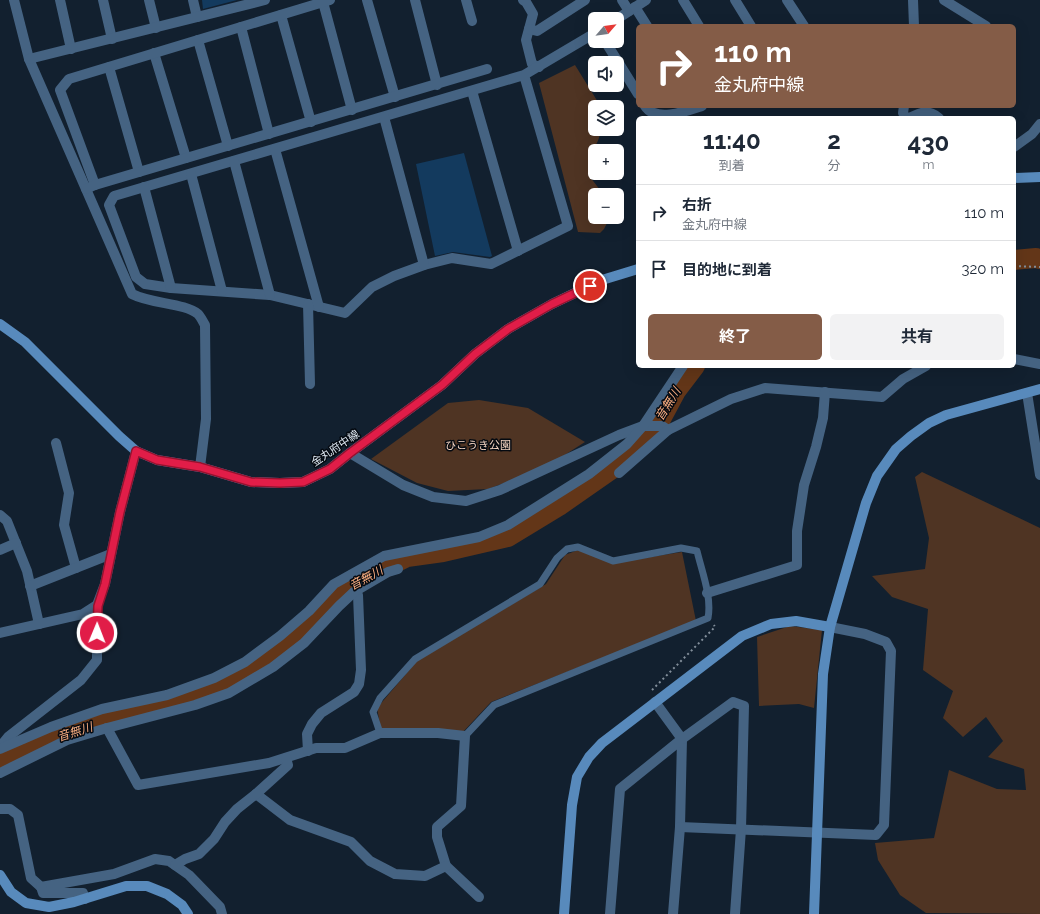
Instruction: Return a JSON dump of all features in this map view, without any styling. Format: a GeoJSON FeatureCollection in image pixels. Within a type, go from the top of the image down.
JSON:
{"type":"FeatureCollection","features":[{"type":"Feature","properties":{"kind":"street"},"geometry":{"type":"LineString","coordinates":[[14,0],[30,60],[90,187]]}},
{"type":"Feature","properties":{"kind":"street"},"geometry":{"type":"LineString","coordinates":[[60,0],[71,49]]}},
{"type":"Feature","properties":{"kind":"street"},"geometry":{"type":"LineString","coordinates":[[103,0],[112,38]]}},
{"type":"Feature","properties":{"kind":"street"},"geometry":{"type":"LineString","coordinates":[[149,0],[156,28]]}},
{"type":"Feature","properties":{"kind":"street"},"geometry":{"type":"LineString","coordinates":[[193,0],[197,17]]}},
{"type":"Feature","properties":{"kind":"street"},"geometry":{"type":"LineString","coordinates":[[30,60],[156,28],[247,2],[265,0]]}},
{"type":"Feature","properties":{"kind":"street"},"geometry":{"type":"LineString","coordinates":[[367,0],[395,98]]}},
{"type":"Feature","properties":{"kind":"street"},"geometry":{"type":"LineString","coordinates":[[415,0],[438,85]]}},
{"type":"Feature","properties":{"kind":"street"},"geometry":{"type":"LineString","coordinates":[[466,0],[472,21]]}},
{"type":"Feature","properties":{"kind":"street"},"geometry":{"type":"LineString","coordinates":[[523,0],[526,2],[533,14],[526,40],[532,64],[539,67]]}},
{"type":"Feature","properties":{"kind":"street"},"geometry":{"type":"LineString","coordinates":[[529,29],[537,30],[585,0]]}},
{"type":"Feature","properties":{"kind":"street"},"geometry":{"type":"LineString","coordinates":[[622,0],[645,24]]}},
{"type":"Feature","properties":{"kind":"street"},"geometry":{"type":"LineString","coordinates":[[624,14],[646,0]]}},
{"type":"Feature","properties":{"kind":"street"},"geometry":{"type":"LineString","coordinates":[[682,0],[698,24]]}},
{"type":"Feature","properties":{"kind":"street"},"geometry":{"type":"LineString","coordinates":[[735,0],[750,24]]}},
{"type":"Feature","properties":{"kind":"street"},"geometry":{"type":"LineString","coordinates":[[788,0],[803,24]]}},
{"type":"Feature","properties":{"kind":"street"},"geometry":{"type":"LineString","coordinates":[[914,24],[912,4],[921,0]]}},
{"type":"Feature","properties":{"kind":"street"},"geometry":{"type":"LineString","coordinates":[[944,0],[983,24]]}},
{"type":"Feature","properties":{"kind":"street"},"geometry":{"type":"LineString","coordinates":[[200,467],[206,419],[205,325],[200,315],[189,309],[141,299],[132,294],[119,266],[90,187],[60,90],[69,79],[326,1],[352,110]]}},
{"type":"Feature","properties":{"kind":"street"},"geometry":{"type":"LineString","coordinates":[[282,14],[311,122]]}},
{"type":"Feature","properties":{"kind":"street"},"geometry":{"type":"LineString","coordinates":[[241,27],[269,134]]}},
{"type":"Feature","properties":{"kind":"street"},"geometry":{"type":"LineString","coordinates":[[524,75],[568,226],[491,264],[452,258],[424,265],[394,276],[372,287],[345,313],[270,294],[171,288],[144,284],[136,277],[109,205],[114,196],[524,75],[588,37]]}},
{"type":"Feature","properties":{"kind":"street"},"geometry":{"type":"LineString","coordinates":[[198,40],[228,146]]}},
{"type":"Feature","properties":{"kind":"street"},"geometry":{"type":"LineString","coordinates":[[609,48],[636,91]]}},
{"type":"Feature","properties":{"kind":"street"},"geometry":{"type":"LineString","coordinates":[[154,53],[186,158]]}},
{"type":"Feature","properties":{"kind":"street"},"geometry":{"type":"LineString","coordinates":[[109,67],[139,172]]}},
{"type":"Feature","properties":{"kind":"street"},"geometry":{"type":"LineString","coordinates":[[90,187],[487,70]]}},
{"type":"Feature","properties":{"kind":"street"},"geometry":{"type":"LineString","coordinates":[[472,91],[518,251]]}},
{"type":"Feature","properties":{"kind":"street"},"geometry":{"type":"LineString","coordinates":[[646,108],[656,114],[677,114],[693,108]]}},
{"type":"Feature","properties":{"kind":"street"},"geometry":{"type":"LineString","coordinates":[[912,116],[922,112],[933,113],[937,116]]}},
{"type":"Feature","properties":{"kind":"street"},"geometry":{"type":"LineString","coordinates":[[384,116],[424,265]]}},
{"type":"Feature","properties":{"kind":"street"},"geometry":{"type":"LineString","coordinates":[[1016,146],[1032,134],[1040,124]]}},
{"type":"Feature","properties":{"kind":"street"},"geometry":{"type":"LineString","coordinates":[[275,149],[318,307]]}},
{"type":"Feature","properties":{"kind":"street"},"geometry":{"type":"LineString","coordinates":[[234,161],[270,294]]}},
{"type":"Feature","properties":{"kind":"street"},"geometry":{"type":"LineString","coordinates":[[191,174],[222,291]]}},
{"type":"Feature","properties":{"kind":"street"},"geometry":{"type":"LineString","coordinates":[[1016,178],[1040,177]]}},
{"type":"Feature","properties":{"kind":"street"},"geometry":{"type":"LineString","coordinates":[[144,188],[171,288]]}},
{"type":"Feature","properties":{"kind":"street"},"geometry":{"type":"LineString","coordinates":[[119,266],[129,261]]}},
{"type":"Feature","properties":{"kind":"street","name":"金丸府中線"},"geometry":{"type":"LineString","coordinates":[[0,324],[26,342],[119,436],[136,451],[157,460],[200,467],[251,482],[303,482],[330,469],[442,385],[475,354],[508,329],[552,304],[602,280],[636,270]]}},
{"type":"Feature","properties":{"kind":"street"},"geometry":{"type":"LineString","coordinates":[[308,304],[310,384]]}},
{"type":"Feature","properties":{"kind":"street"},"geometry":{"type":"LineString","coordinates":[[1016,359],[1040,364]]}},
{"type":"Feature","properties":{"kind":"street"},"geometry":{"type":"LineString","coordinates":[[0,748],[51,727],[102,709],[167,695],[214,678],[245,662],[280,636],[309,611],[334,584],[384,556],[479,537],[508,525],[589,474],[627,444],[644,426],[682,368]]}},
{"type":"Feature","properties":{"kind":"street"},"geometry":{"type":"LineString","coordinates":[[619,473],[665,428],[731,399],[765,388],[882,397],[903,379],[922,368]]}},
{"type":"Feature","properties":{"kind":"street"},"geometry":{"type":"LineString","coordinates":[[814,914],[822,674],[830,627],[866,503],[877,476],[896,449],[929,423],[946,416],[1040,389]]}},
{"type":"Feature","properties":{"kind":"street"},"geometry":{"type":"LineString","coordinates":[[707,593],[797,565],[797,531],[804,485],[823,418],[825,392]]}},
{"type":"Feature","properties":{"kind":"street"},"geometry":{"type":"LineString","coordinates":[[1028,392],[1040,476]]}},
{"type":"Feature","properties":{"kind":"street"},"geometry":{"type":"LineString","coordinates":[[350,453],[403,485],[415,490],[433,497],[466,501],[500,490],[619,435],[644,426],[665,428]]}},
{"type":"Feature","properties":{"kind":"street"},"geometry":{"type":"LineString","coordinates":[[56,443],[69,493],[64,526],[76,568]]}},
{"type":"Feature","properties":{"kind":"street"},"geometry":{"type":"LineString","coordinates":[[0,748],[8,737],[81,680],[97,660],[98,606],[105,584],[120,512],[136,451]]}},
{"type":"Feature","properties":{"kind":"street"},"geometry":{"type":"LineString","coordinates":[[0,514],[7,520],[26,571],[39,624]]}},
{"type":"Feature","properties":{"kind":"street"},"geometry":{"type":"LineString","coordinates":[[0,550],[16,544]]}},
{"type":"Feature","properties":{"kind":"street"},"geometry":{"type":"LineString","coordinates":[[30,586],[111,554]]}},
{"type":"Feature","properties":{"kind":"street"},"geometry":{"type":"LineString","coordinates":[[0,773],[67,740],[229,693],[272,667],[304,643],[354,592],[388,572],[398,569]]}},
{"type":"Feature","properties":{"kind":"street"},"geometry":{"type":"LineString","coordinates":[[308,750],[307,734],[312,724],[321,713],[354,692],[360,684],[358,595],[354,592]]}},
{"type":"Feature","properties":{"kind":"street"},"geometry":{"type":"LineString","coordinates":[[0,633],[83,614],[98,606]]}},
{"type":"Feature","properties":{"kind":"street"},"geometry":{"type":"LineString","coordinates":[[564,914],[572,805],[577,776],[589,757],[602,743],[652,698],[742,636],[771,624],[796,621],[865,634],[886,642],[891,651],[884,825],[876,835],[680,827]]}},
{"type":"Feature","properties":{"kind":"street"},"geometry":{"type":"LineString","coordinates":[[652,698],[682,739],[680,827],[673,914]]}},
{"type":"Feature","properties":{"kind":"street"},"geometry":{"type":"LineString","coordinates":[[610,914],[620,789],[682,739],[733,702],[744,706],[741,830],[735,914]]}},
{"type":"Feature","properties":{"kind":"street"},"geometry":{"type":"LineString","coordinates":[[108,728],[138,785],[269,763],[316,748],[345,748],[380,733],[438,733],[465,736],[461,806],[437,827],[436,837],[446,866],[479,897]]}},
{"type":"Feature","properties":{"kind":"street"},"geometry":{"type":"LineString","coordinates":[[175,865],[199,854],[214,839],[233,813],[288,764],[286,758]]}},
{"type":"Feature","properties":{"kind":"street"},"geometry":{"type":"LineString","coordinates":[[256,794],[290,820],[351,842],[370,861],[395,874],[425,876],[446,866]]}},
{"type":"Feature","properties":{"kind":"street"},"geometry":{"type":"LineString","coordinates":[[0,809],[10,809],[18,815],[31,878],[41,887],[43,893],[83,893],[85,899]]}},
{"type":"Feature","properties":{"kind":"street"},"geometry":{"type":"LineString","coordinates":[[41,887],[114,874],[155,859],[169,861],[189,875],[220,907],[222,914]]}},
{"type":"Feature","properties":{"kind":"street"},"geometry":{"type":"LineString","coordinates":[[0,875],[11,892],[26,903],[49,907],[85,899],[126,886],[147,886],[167,894],[182,905],[188,914]]}},
{"type":"Feature","properties":{"kind":"lane"},"geometry":{"type":"LineString","coordinates":[[380,733],[373,712],[376,705],[380,698],[415,659],[540,584],[557,558],[567,549],[578,547],[613,561],[681,548],[697,551],[710,611],[708,618],[494,705],[465,736]]}},
{"type":"Feature","properties":{"kind":"path"},"geometry":{"type":"LineString","coordinates":[[1016,266],[1040,267]]}},
{"type":"Feature","properties":{"kind":"path"},"geometry":{"type":"LineString","coordinates":[[652,698],[715,627],[708,618]]}},
{"type":"Feature","properties":{"kind":"green space"},"geometry":{"type":"Polygon","coordinates":[[[575,65],[588,86],[588,92],[592,92],[597,100],[588,100],[588,136],[599,136],[596,144],[588,144],[588,180],[592,180],[599,188],[588,188],[588,224],[606,224],[600,233],[578,232],[539,83],[575,65]]]}},
{"type":"Feature","properties":{"kind":"green space","name":"ひこうき公園"},"geometry":{"type":"Polygon","coordinates":[[[479,400],[528,408],[585,442],[560,458],[520,477],[488,489],[448,491],[417,483],[371,459],[448,403],[479,400]]]}},
{"type":"Feature","properties":{"kind":"green space"},"geometry":{"type":"Polygon","coordinates":[[[922,472],[1040,528],[1040,914],[926,913],[900,895],[878,860],[875,843],[934,838],[949,770],[997,789],[1026,790],[1024,769],[988,757],[1003,741],[986,717],[963,737],[943,718],[953,691],[923,670],[928,609],[892,597],[872,576],[925,569],[929,538],[915,477],[922,472]]]}},
{"type":"Feature","properties":{"kind":"green space"},"geometry":{"type":"Polygon","coordinates":[[[578,550],[612,563],[682,552],[696,621],[491,702],[462,733],[381,730],[377,708],[417,661],[546,584],[565,555],[578,550]]]}},
{"type":"Feature","properties":{"kind":"green space"},"geometry":{"type":"Polygon","coordinates":[[[790,626],[822,630],[814,708],[799,704],[759,706],[757,637],[790,626]]]}},
{"type":"Feature","properties":{"kind":"building"},"geometry":{"type":"Polygon","coordinates":[[[202,0],[237,0],[203,9],[202,0]]]}},
{"type":"Feature","properties":{"kind":"building"},"geometry":{"type":"Polygon","coordinates":[[[464,153],[492,256],[490,257],[453,252],[435,256],[416,164],[464,153]]]}},
{"type":"Feature","properties":{"kind":"waterway","name":"音無川"},"geometry":{"type":"LineString","coordinates":[[1016,260],[1040,259]]}},
{"type":"Feature","properties":{"kind":"waterway","name":"音無川"},"geometry":{"type":"LineString","coordinates":[[0,761],[66,734],[222,687],[262,666],[304,633],[329,602],[358,581],[407,557],[443,552],[508,537],[559,506],[612,469],[634,450],[661,419],[676,391],[693,368]]}},
{"type":"Feature","properties":{"kind":"route"},"geometry":{"type":"LineString","coordinates":[[97,633],[98,606],[105,584],[120,512],[136,451],[157,460],[200,467],[251,482],[303,482],[330,469],[442,385],[475,354],[508,329],[552,304],[590,286]]}}]}
